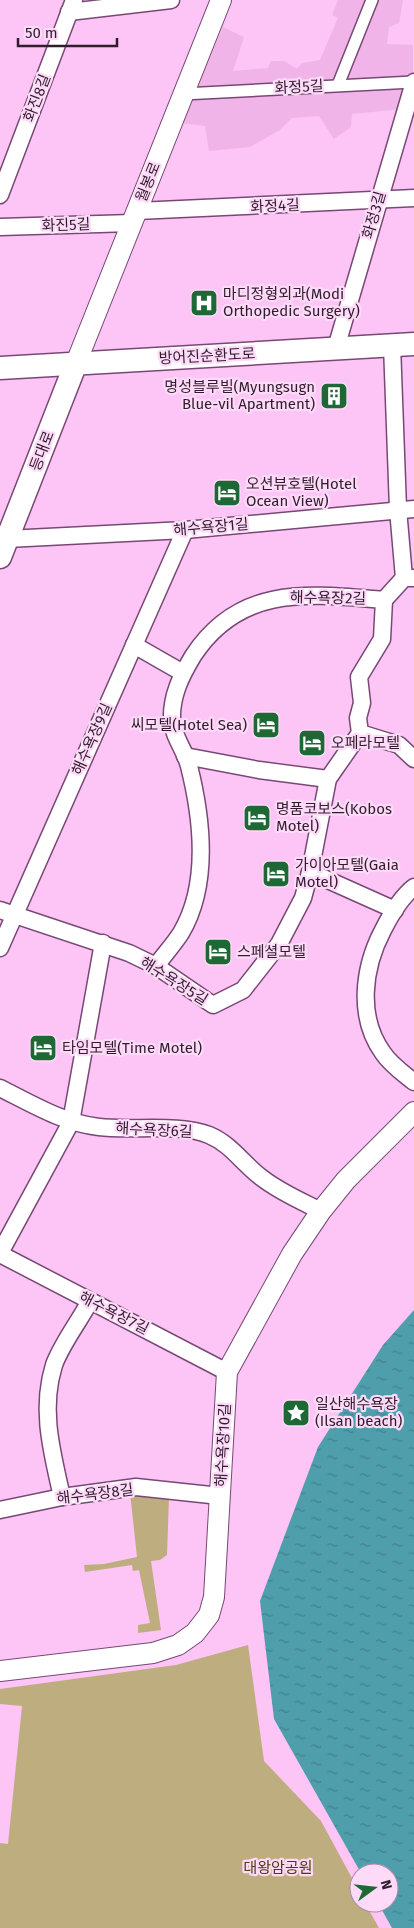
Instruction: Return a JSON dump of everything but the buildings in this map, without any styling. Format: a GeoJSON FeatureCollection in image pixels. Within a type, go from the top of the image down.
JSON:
{"type":"FeatureCollection","features":[{"type":"Feature","properties":{"kind":"main road","name":"방어진순환도로"},"geometry":{"type":"LineString","coordinates":[[0,368],[403,345]]}},
{"type":"Feature","properties":{"kind":"main road","name":"등대로"},"geometry":{"type":"LineString","coordinates":[[2,545],[76,363]]}},
{"type":"Feature","properties":{"kind":"street"},"geometry":{"type":"LineString","coordinates":[[71,6],[171,0]]}},
{"type":"Feature","properties":{"kind":"street","name":"월봉로"},"geometry":{"type":"LineString","coordinates":[[76,363],[221,0]]}},
{"type":"Feature","properties":{"kind":"street"},"geometry":{"type":"LineString","coordinates":[[338,85],[372,0]]}},
{"type":"Feature","properties":{"kind":"street","name":"화진8길"},"geometry":{"type":"LineString","coordinates":[[0,195],[8,155],[71,6]]}},
{"type":"Feature","properties":{"kind":"street","name":"화정5길"},"geometry":{"type":"LineString","coordinates":[[184,94],[413,82]]}},
{"type":"Feature","properties":{"kind":"street","name":"화정3길"},"geometry":{"type":"LineString","coordinates":[[336,348],[413,82]]}},
{"type":"Feature","properties":{"kind":"street","name":"화정4길"},"geometry":{"type":"LineString","coordinates":[[134,217],[414,198]]}},
{"type":"Feature","properties":{"kind":"street","name":"화진5길"},"geometry":{"type":"LineString","coordinates":[[0,228],[134,217]]}},
{"type":"Feature","properties":{"kind":"street"},"geometry":{"type":"LineString","coordinates":[[403,345],[409,578]]}},
{"type":"Feature","properties":{"kind":"street","name":"해수욕장1길"},"geometry":{"type":"LineString","coordinates":[[2,545],[406,509]]}},
{"type":"Feature","properties":{"kind":"street","name":"해수욕장9길"},"geometry":{"type":"LineString","coordinates":[[0,948],[7,912],[134,645],[185,530]]}},
{"type":"Feature","properties":{"kind":"street","name":"해수욕장2길"},"geometry":{"type":"LineString","coordinates":[[156,966],[181,932],[191,907],[197,883],[200,822],[189,763],[179,745],[172,721],[174,698],[183,673],[206,636],[235,614],[261,603],[287,596],[314,595],[384,600],[409,578]]}},
{"type":"Feature","properties":{"kind":"street"},"geometry":{"type":"LineString","coordinates":[[384,600],[382,639],[358,677],[362,703],[358,718],[360,733],[407,742],[414,758]]}},
{"type":"Feature","properties":{"kind":"street"},"geometry":{"type":"LineString","coordinates":[[134,645],[183,673]]}},
{"type":"Feature","properties":{"kind":"street","name":"해수욕장5길"},"geometry":{"type":"LineString","coordinates":[[7,912],[103,943],[156,966],[213,1005],[243,990],[279,944],[303,898],[310,872],[328,779],[360,733]]}},
{"type":"Feature","properties":{"kind":"street"},"geometry":{"type":"LineString","coordinates":[[185,756],[259,770],[328,779]]}},
{"type":"Feature","properties":{"kind":"street"},"geometry":{"type":"LineString","coordinates":[[310,872],[395,910]]}},
{"type":"Feature","properties":{"kind":"street"},"geometry":{"type":"LineString","coordinates":[[414,887],[395,910],[373,948],[366,977],[366,1006],[372,1033],[383,1054],[414,1082]]}},
{"type":"Feature","properties":{"kind":"street"},"geometry":{"type":"LineString","coordinates":[[0,1254],[71,1122],[103,943]]}},
{"type":"Feature","properties":{"kind":"street","name":"해수욕장6길"},"geometry":{"type":"LineString","coordinates":[[0,1088],[71,1122],[99,1127],[188,1131],[208,1134],[230,1148],[261,1177],[290,1196],[322,1211]]}},
{"type":"Feature","properties":{"kind":"street","name":"해수욕장10길"},"geometry":{"type":"LineString","coordinates":[[0,1671],[154,1653],[178,1645],[195,1633],[209,1615],[214,1597],[227,1372],[292,1254],[322,1211],[346,1180],[414,1112]]}},
{"type":"Feature","properties":{"kind":"street","name":"해수욕장7길"},"geometry":{"type":"LineString","coordinates":[[0,1254],[227,1372]]}},
{"type":"Feature","properties":{"kind":"street"},"geometry":{"type":"LineString","coordinates":[[62,1497],[48,1431],[47,1398],[55,1363],[90,1301]]}},
{"type":"Feature","properties":{"kind":"street","name":"해수욕장8길"},"geometry":{"type":"LineString","coordinates":[[0,1510],[62,1497],[136,1487],[220,1496]]}},
{"type":"Feature","properties":{"kind":"shaded area"},"geometry":{"type":"Polygon","coordinates":[[[338,0],[403,0],[399,23],[389,27],[387,44],[413,45],[413,82],[402,109],[352,114],[351,127],[334,139],[319,116],[292,118],[280,130],[250,147],[209,151],[205,126],[180,123],[223,27],[244,37],[233,71],[268,68],[271,61],[284,61],[297,69],[302,63],[320,60],[338,18],[332,15],[338,0]]]}},
{"type":"Feature","properties":{"kind":"green space"},"geometry":{"type":"Polygon","coordinates":[[[130,1492],[169,1497],[167,1555],[160,1560],[151,1561],[161,1630],[138,1633],[138,1625],[150,1623],[139,1570],[133,1571],[132,1565],[85,1572],[84,1565],[104,1564],[137,1557],[130,1492]]]}},
{"type":"Feature","properties":{"kind":"green space","name":"대왕암공원"},"geometry":{"type":"Polygon","coordinates":[[[248,1645],[264,1761],[321,1821],[349,1873],[349,1913],[371,1913],[379,1928],[0,1928],[0,1843],[8,1844],[22,1706],[0,1704],[0,1689],[176,1665],[248,1645]]]}},
{"type":"Feature","properties":{"kind":"water"},"geometry":{"type":"Polygon","coordinates":[[[414,1310],[414,1928],[392,1928],[384,1913],[399,1913],[399,1863],[355,1863],[274,1719],[260,1601],[318,1447],[383,1345],[414,1310]]]}},
{"type":"Feature","properties":{"kind":"place","name":"마디정형외과(Modi Orthopedic Surgery)"},"geometry":{"type":"Point","coordinates":[204,303]}},
{"type":"Feature","properties":{"kind":"place","name":"명성블루빌(Myungsugn Blue-vil Apartment)"},"geometry":{"type":"Point","coordinates":[334,396]}},
{"type":"Feature","properties":{"kind":"place","name":"오션뷰호텔(Hotel Ocean View)"},"geometry":{"type":"Point","coordinates":[227,493]}},
{"type":"Feature","properties":{"kind":"place","name":"씨모텔(Hotel Sea)"},"geometry":{"type":"Point","coordinates":[266,725]}},
{"type":"Feature","properties":{"kind":"place","name":"오페라모텔"},"geometry":{"type":"Point","coordinates":[312,743]}},
{"type":"Feature","properties":{"kind":"place","name":"명품코보스(Kobos Motel)"},"geometry":{"type":"Point","coordinates":[257,818]}},
{"type":"Feature","properties":{"kind":"place","name":"가이아모텔(Gaia Motel)"},"geometry":{"type":"Point","coordinates":[276,874]}},
{"type":"Feature","properties":{"kind":"place","name":"스페셜모텔"},"geometry":{"type":"Point","coordinates":[218,952]}},
{"type":"Feature","properties":{"kind":"place","name":"타임모텔(Time Motel)"},"geometry":{"type":"Point","coordinates":[43,1048]}},
{"type":"Feature","properties":{"kind":"place","name":"일산해수욕장 (Ilsan beach)"},"geometry":{"type":"Point","coordinates":[296,1413]}}]}
